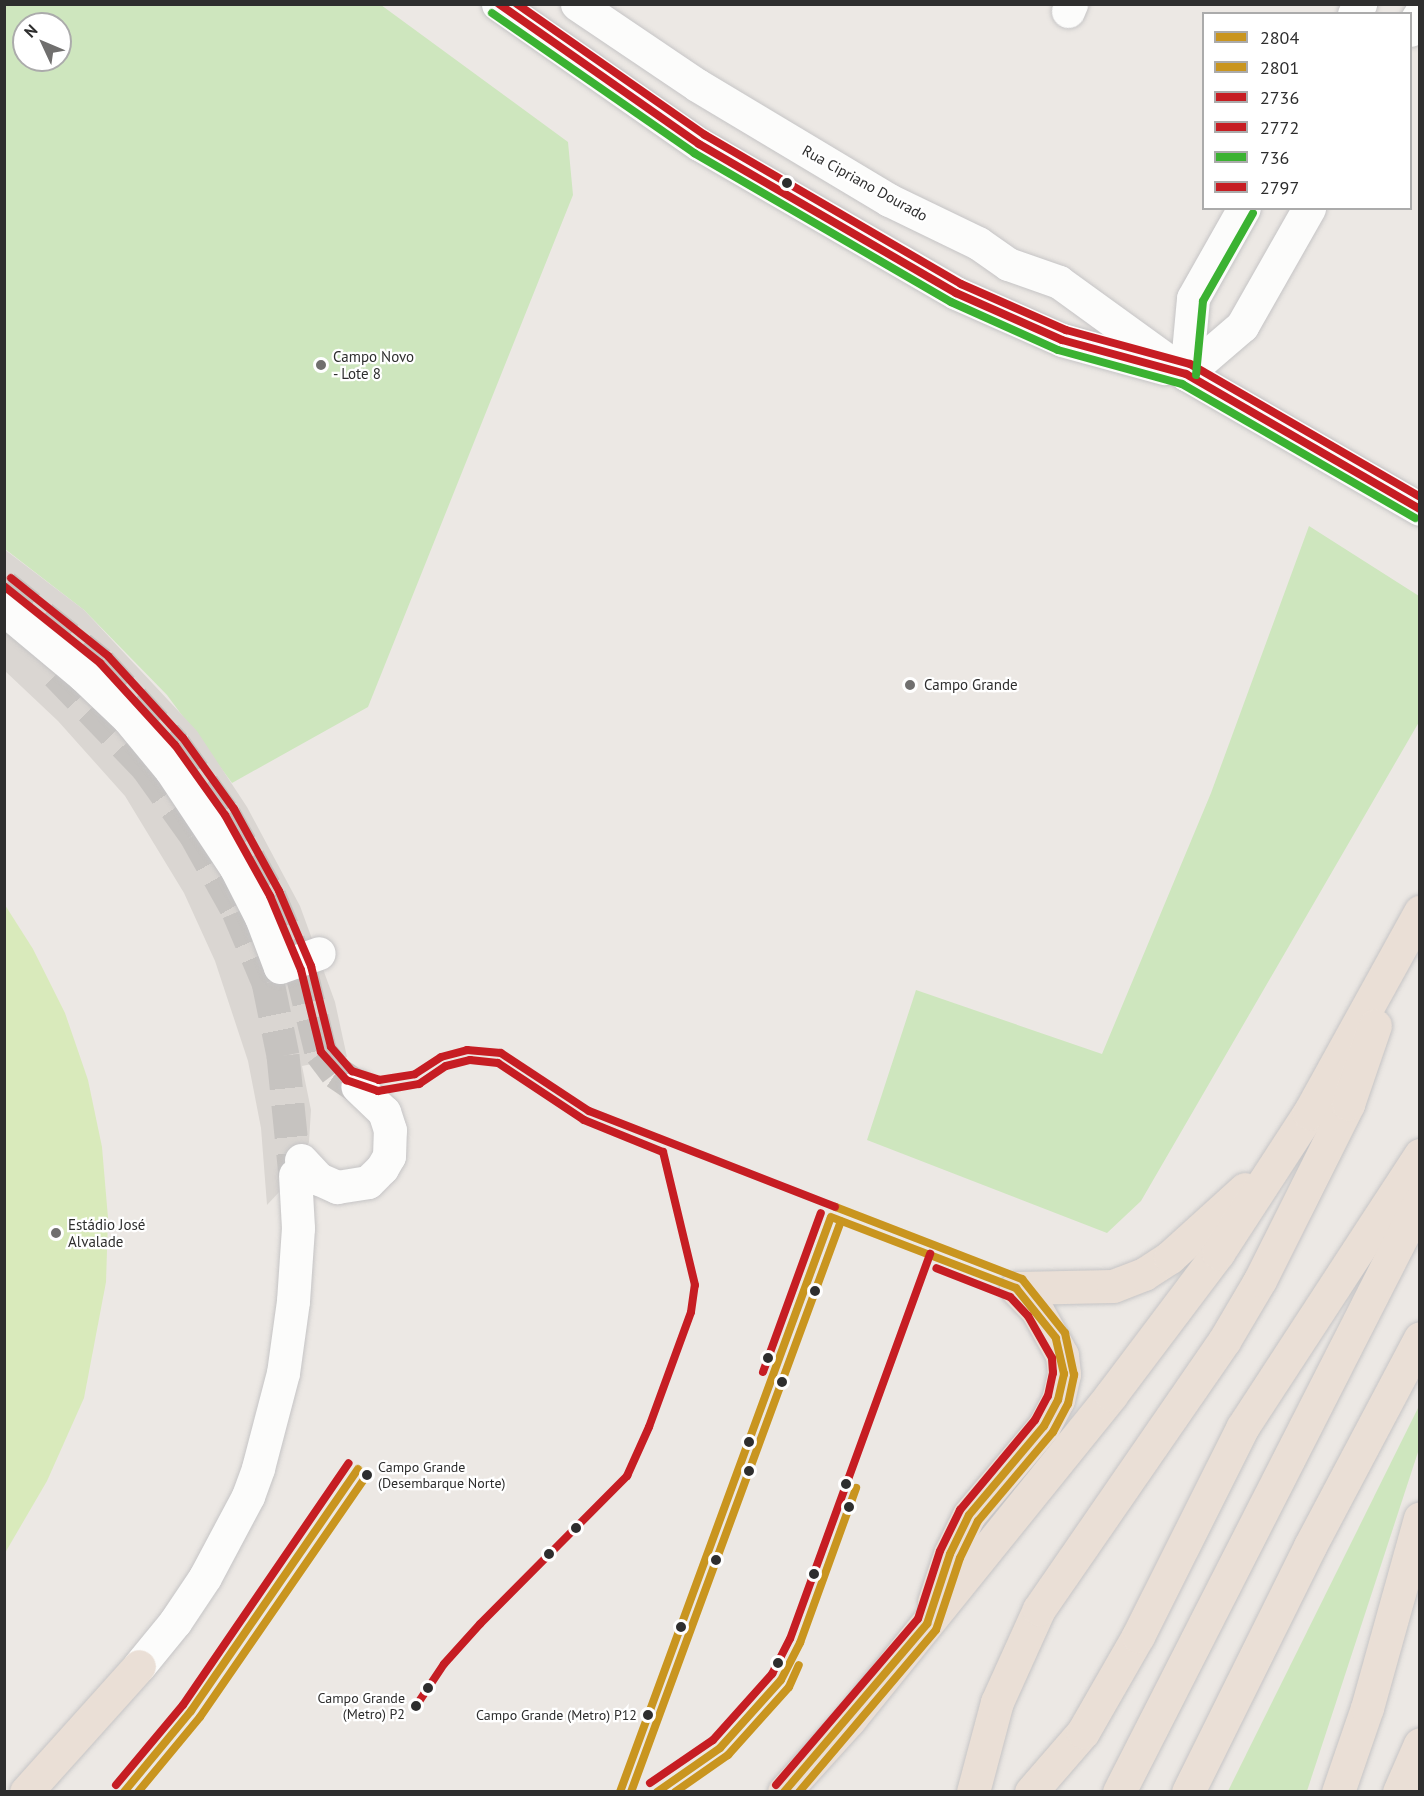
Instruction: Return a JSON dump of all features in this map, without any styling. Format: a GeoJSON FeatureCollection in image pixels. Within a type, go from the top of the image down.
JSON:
{"type":"FeatureCollection","features":[{"type":"Feature","properties":{"kind":"highway"},"geometry":{"type":"LineString","coordinates":[[784,1791],[849,1720],[927,1624],[1125,1377],[1218,1253],[1286,1150],[1419,912]]}},
{"type":"Feature","properties":{"kind":"highway"},"geometry":{"type":"LineString","coordinates":[[973,1791],[984,1746],[1013,1659],[1039,1609],[1224,1341],[1292,1219],[1348,1104],[1402,943]]}},
{"type":"Feature","properties":{"kind":"highway"},"geometry":{"type":"LineString","coordinates":[[927,1624],[950,1554],[969,1515],[1044,1426],[1059,1400],[1064,1374],[1062,1355],[1037,1310],[1016,1287],[1113,1286],[1144,1274],[1196,1235],[1286,1150]]}},
{"type":"Feature","properties":{"kind":"highway"},"geometry":{"type":"LineString","coordinates":[[1031,1791],[1083,1732],[1138,1636],[1242,1428],[1419,1155]]}},
{"type":"Feature","properties":{"kind":"highway"},"geometry":{"type":"LineString","coordinates":[[1119,1791],[1419,1201]]}},
{"type":"Feature","properties":{"kind":"highway"},"geometry":{"type":"LineString","coordinates":[[1188,1791],[1310,1546],[1419,1338]]}},
{"type":"Feature","properties":{"kind":"highway"},"geometry":{"type":"LineString","coordinates":[[1338,1791],[1366,1708],[1419,1518]]}},
{"type":"Feature","properties":{"kind":"highway"},"geometry":{"type":"LineString","coordinates":[[26,1791],[139,1665]]}},
{"type":"Feature","properties":{"kind":"highway"},"geometry":{"type":"LineString","coordinates":[[1399,1791],[1419,1744]]}},
{"type":"Feature","properties":{"kind":"street","name":"Rua Cipriano Dourado"},"geometry":{"type":"LineString","coordinates":[[498,4],[699,144],[956,293],[1062,340],[1186,374]]}},
{"type":"Feature","properties":{"kind":"street","name":"Rua Cipriano Dourado"},"geometry":{"type":"LineString","coordinates":[[577,4],[697,85],[889,200],[978,243],[1008,264],[1059,282],[1186,374],[1419,509]]}},
{"type":"Feature","properties":{"kind":"street"},"geometry":{"type":"LineString","coordinates":[[1186,374],[1194,298],[1243,210]]}},
{"type":"Feature","properties":{"kind":"street"},"geometry":{"type":"LineString","coordinates":[[1186,374],[1242,326],[1308,210]]}},
{"type":"Feature","properties":{"kind":"street"},"geometry":{"type":"LineString","coordinates":[[4,609],[91,682],[171,770],[236,868],[261,917],[280,967],[319,952]]}},
{"type":"Feature","properties":{"kind":"street"},"geometry":{"type":"LineString","coordinates":[[139,1665],[175,1622],[205,1577],[248,1496],[258,1468],[283,1373],[293,1301],[298,1228],[298,1168],[338,1187],[368,1182],[389,1156],[390,1130],[384,1112],[357,1086]]}},
{"type":"Feature","properties":{"kind":"green space"},"geometry":{"type":"Polygon","coordinates":[[[4,5],[381,5],[568,142],[573,195],[368,707],[232,783],[167,695],[84,610],[5,549],[4,5]]]}},
{"type":"Feature","properties":{"kind":"green space"},"geometry":{"type":"Polygon","coordinates":[[[1309,526],[1419,596],[1419,722],[1141,1201],[1107,1233],[867,1140],[916,990],[1102,1054],[1211,793],[1309,526]]]}},
{"type":"Feature","properties":{"kind":"green space","name":"Estádio José Alvalade"},"geometry":{"type":"Polygon","coordinates":[[[5,905],[33,949],[65,1013],[88,1080],[102,1147],[108,1218],[106,1282],[84,1398],[47,1481],[5,1553],[5,905]]]}},
{"type":"Feature","properties":{"kind":"green space"},"geometry":{"type":"Polygon","coordinates":[[[1419,1406],[1419,1449],[1307,1791],[1228,1791],[1419,1406]]]}},
{"type":"Feature","properties":{"kind":"shaded area"},"geometry":{"type":"Polygon","coordinates":[[[4,549],[84,610],[197,731],[247,807],[300,906],[335,1002],[347,1057],[302,1066],[311,1110],[309,1142],[295,1175],[267,1205],[261,1128],[248,1061],[215,961],[184,893],[125,796],[58,721],[5,671],[4,549]]]}},
{"type":"Feature","properties":{"kind":"tunnel"},"geometry":{"type":"LineString","coordinates":[[4,586],[100,663],[175,745],[225,815],[270,896],[301,970],[321,1052],[336,1072],[357,1086]]}},
{"type":"Feature","properties":{"kind":"tunnel"},"geometry":{"type":"LineString","coordinates":[[57,673],[147,767],[195,834],[238,911],[268,982],[283,1055],[295,1175]]}},
{"type":"Feature","properties":{"kind":"transit line","name":"2772"},"geometry":{"type":"LineString","coordinates":[[499,4],[699,144],[956,293],[1062,340],[1186,374],[1420,509]]}},
{"type":"Feature","properties":{"kind":"transit line","name":"2736"},"geometry":{"type":"LineString","coordinates":[[517,4],[705,135],[961,284],[1066,330],[1190,364],[1420,497]]}},
{"type":"Feature","properties":{"kind":"transit line","name":"736"},"geometry":{"type":"LineString","coordinates":[[492,13],[694,153],[951,302],[1058,350],[1182,384],[1415,518]]}},
{"type":"Feature","properties":{"kind":"transit line","name":"736"},"geometry":{"type":"LineString","coordinates":[[1196,375],[1203,301],[1253,213]]}},
{"type":"Feature","properties":{"kind":"transit line","name":"2736"},"geometry":{"type":"LineString","coordinates":[[11,578],[108,656],[183,738],[234,809],[279,891],[311,966],[331,1047],[352,1071],[379,1080],[415,1074],[441,1057],[467,1050],[501,1053],[589,1111],[835,1207]]}},
{"type":"Feature","properties":{"kind":"transit line","name":"2772"},"geometry":{"type":"LineString","coordinates":[[4,586],[100,663],[175,745],[225,815],[270,896],[301,970],[321,1052],[346,1080],[378,1091],[419,1084],[446,1066],[470,1060],[498,1063],[584,1120],[663,1152]]}},
{"type":"Feature","properties":{"kind":"transit line","name":"2772"},"geometry":{"type":"LineString","coordinates":[[416,1706],[444,1664],[480,1624],[627,1476],[649,1427],[691,1312],[695,1285],[663,1152]]}},
{"type":"Feature","properties":{"kind":"transit line","name":"2801"},"geometry":{"type":"LineString","coordinates":[[799,1792],[936,1630],[960,1558],[978,1521],[1053,1432],[1068,1404],[1074,1375],[1065,1333],[1022,1279],[835,1207]]}},
{"type":"Feature","properties":{"kind":"transit line","name":"2736"},"geometry":{"type":"LineString","coordinates":[[763,1372],[821,1213]]}},
{"type":"Feature","properties":{"kind":"transit line","name":"2804"},"geometry":{"type":"LineString","coordinates":[[620,1792],[831,1217]]}},
{"type":"Feature","properties":{"kind":"transit line","name":"2804"},"geometry":{"type":"LineString","coordinates":[[784,1792],[927,1624],[950,1554],[969,1515],[1044,1426],[1058,1400],[1064,1374],[1056,1338],[1016,1288],[831,1217]]}},
{"type":"Feature","properties":{"kind":"transit line","name":"2801"},"geometry":{"type":"LineString","coordinates":[[631,1792],[841,1221]]}},
{"type":"Feature","properties":{"kind":"transit line","name":"2797"},"geometry":{"type":"LineString","coordinates":[[650,1783],[713,1740],[772,1674],[790,1639],[930,1254]]}},
{"type":"Feature","properties":{"kind":"transit line","name":"2797"},"geometry":{"type":"LineString","coordinates":[[776,1785],[918,1619],[940,1551],[960,1510],[1035,1420],[1048,1396],[1053,1373],[1052,1358],[1028,1316],[1010,1297],[936,1268]]}},
{"type":"Feature","properties":{"kind":"transit line","name":"2797"},"geometry":{"type":"LineString","coordinates":[[116,1785],[183,1705],[349,1463]]}},
{"type":"Feature","properties":{"kind":"transit line","name":"2804"},"geometry":{"type":"LineString","coordinates":[[124,1792],[191,1711],[358,1469]]}},
{"type":"Feature","properties":{"kind":"transit line","name":"2801"},"geometry":{"type":"LineString","coordinates":[[138,1792],[200,1717],[367,1475]]}},
{"type":"Feature","properties":{"kind":"transit line","name":"2804"},"geometry":{"type":"LineString","coordinates":[[657,1792],[720,1748],[781,1680],[800,1643],[856,1488]]}},
{"type":"Feature","properties":{"kind":"transit line","name":"2801"},"geometry":{"type":"LineString","coordinates":[[675,1792],[728,1755],[789,1687],[799,1665]]}},
{"type":"Feature","properties":{"kind":"place","name":"Campo Novo - Lote 8"},"geometry":{"type":"Point","coordinates":[321,365]}},
{"type":"Feature","properties":{"kind":"place","name":"Campo Grande"},"geometry":{"type":"Point","coordinates":[910,685]}},
{"type":"Feature","properties":{"kind":"place","name":"Estádio José Alvalade"},"geometry":{"type":"Point","coordinates":[56,1233]}},
{"type":"Feature","properties":{"kind":"place","name":"Campo Grande (Desembarque Norte)"},"geometry":{"type":"Point","coordinates":[367,1475]}},
{"type":"Feature","properties":{"kind":"place","name":"Campo Grande (Metro) P2"},"geometry":{"type":"Point","coordinates":[416,1706]}},
{"type":"Feature","properties":{"kind":"place","name":"Campo Grande (Metro) P12"},"geometry":{"type":"Point","coordinates":[648,1715]}}]}
